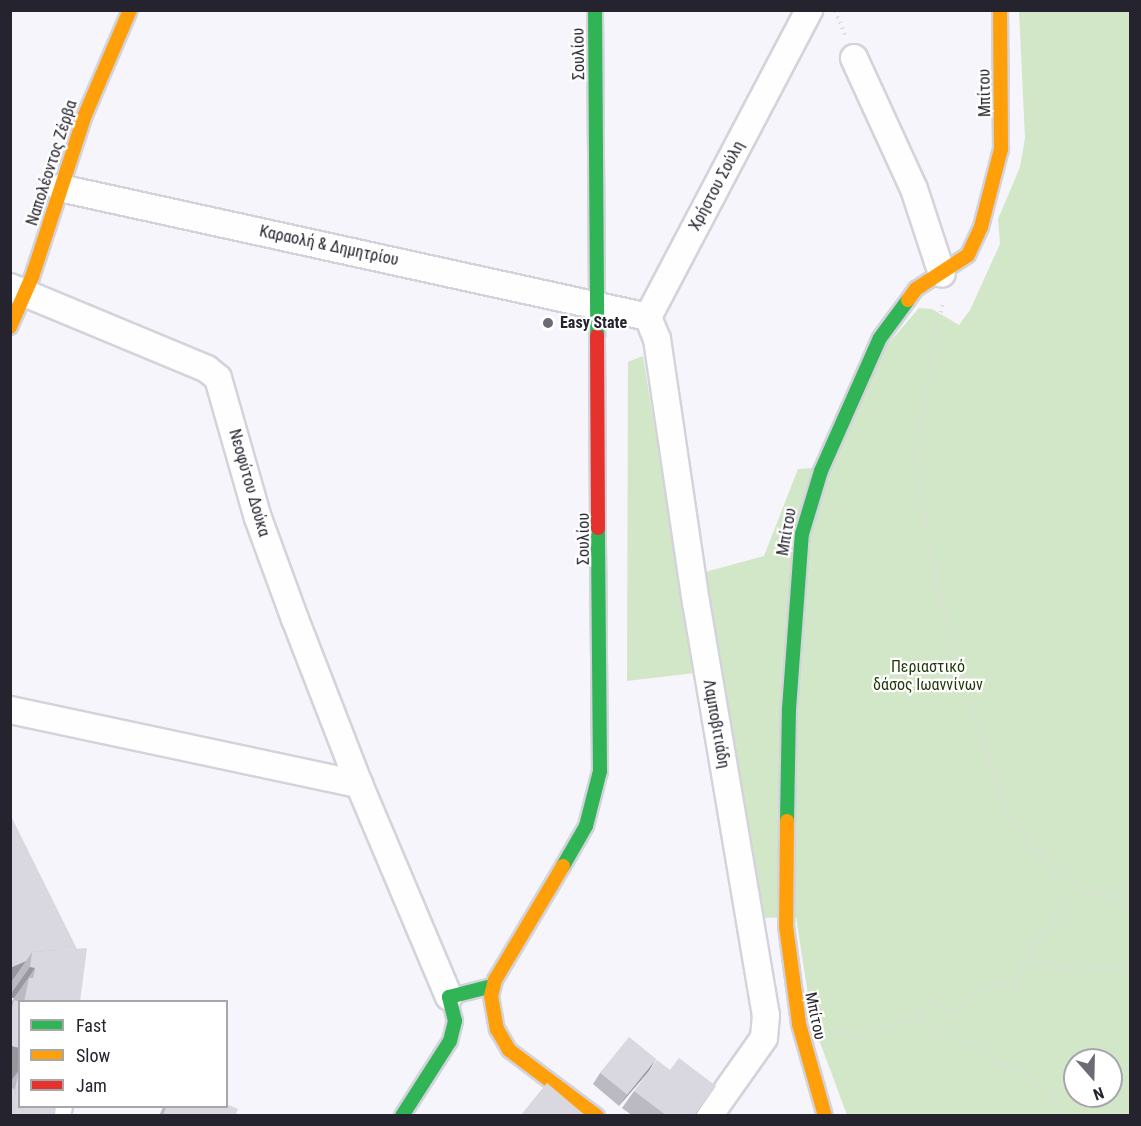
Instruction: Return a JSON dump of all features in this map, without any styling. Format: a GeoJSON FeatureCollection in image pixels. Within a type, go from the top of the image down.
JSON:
{"type":"FeatureCollection","features":[{"type":"Feature","properties":{"kind":"main road","name":"Ναπολέοντος Ζέρβα"},"geometry":{"type":"LineString","coordinates":[[10,327],[18,290],[60,189],[96,85],[130,10]]}},
{"type":"Feature","properties":{"kind":"main road","name":"Σουλίου"},"geometry":{"type":"LineString","coordinates":[[492,986],[586,826],[598,785],[601,721],[595,10]]}},
{"type":"Feature","properties":{"kind":"main road","name":"Μπίτου"},"geometry":{"type":"LineString","coordinates":[[825,1116],[799,1024],[787,950],[785,891],[789,698],[802,534],[821,471],[880,338],[908,298],[964,259],[975,242],[998,166],[1002,131],[1000,10]]}},
{"type":"Feature","properties":{"kind":"main road"},"geometry":{"type":"LineString","coordinates":[[405,1112],[450,1041],[455,1021],[449,997],[492,986],[493,1014],[501,1039],[520,1060],[597,1116]]}},
{"type":"Feature","properties":{"kind":"main road"},"geometry":{"type":"LineString","coordinates":[[484,1042],[501,1039]]}},
{"type":"Feature","properties":{"kind":"main road"},"geometry":{"type":"LineString","coordinates":[[405,1112],[445,1062],[460,1050]]}},
{"type":"Feature","properties":{"kind":"street","name":"Χρήστου Σούλη"},"geometry":{"type":"LineString","coordinates":[[648,317],[809,10]]}},
{"type":"Feature","properties":{"kind":"street"},"geometry":{"type":"LineString","coordinates":[[854,58],[914,189],[942,274]]}},
{"type":"Feature","properties":{"kind":"street","name":"Καραολή & Δημητρίου"},"geometry":{"type":"LineString","coordinates":[[60,189],[598,304]]}},
{"type":"Feature","properties":{"kind":"street","name":"Νεοφύτου Δούκα"},"geometry":{"type":"LineString","coordinates":[[18,290],[207,369],[218,378],[258,518],[359,784],[449,997]]}},
{"type":"Feature","properties":{"kind":"street"},"geometry":{"type":"LineString","coordinates":[[598,304],[648,317]]}},
{"type":"Feature","properties":{"kind":"street","name":"Λαμποβιτιάδη"},"geometry":{"type":"LineString","coordinates":[[648,317],[657,339],[696,602],[766,1015],[764,1038],[709,1116]]}},
{"type":"Feature","properties":{"kind":"street"},"geometry":{"type":"LineString","coordinates":[[10,710],[359,784]]}},
{"type":"Feature","properties":{"kind":"path"},"geometry":{"type":"LineString","coordinates":[[942,274],[942,313],[917,442],[919,485],[938,588],[1011,816],[1046,864],[1067,882],[1110,897],[1131,897]]}},
{"type":"Feature","properties":{"kind":"path"},"geometry":{"type":"LineString","coordinates":[[1110,897],[1131,884]]}},
{"type":"Feature","properties":{"kind":"path"},"geometry":{"type":"LineString","coordinates":[[1057,1116],[1060,1111],[1051,1093],[1024,1073],[998,1064],[967,1040],[933,1029],[917,1013],[933,1000],[954,1016],[971,997],[994,985],[1013,988],[1034,943],[1085,890]]}},
{"type":"Feature","properties":{"kind":"path"},"geometry":{"type":"LineString","coordinates":[[1028,957],[1052,966],[1131,969]]}},
{"type":"Feature","properties":{"kind":"path"},"geometry":{"type":"LineString","coordinates":[[799,1024],[825,1034],[866,1036],[898,1019],[923,1021]]}},
{"type":"Feature","properties":{"kind":"green space","name":"Περιαστικό δάσος Ιωαννίνων"},"geometry":{"type":"Polygon","coordinates":[[[1019,11],[1130,11],[1130,1115],[847,1115],[812,1021],[796,917],[762,918],[705,572],[764,556],[798,469],[828,467],[881,352],[919,308],[932,309],[959,325],[970,310],[1000,244],[998,219],[1020,167],[1025,138],[1019,11]]]}},
{"type":"Feature","properties":{"kind":"green space"},"geometry":{"type":"Polygon","coordinates":[[[643,356],[695,673],[627,681],[628,362],[643,356]]]}},
{"type":"Feature","properties":{"kind":"building"},"geometry":{"type":"Polygon","coordinates":[[[10,814],[77,949],[32,952],[26,961],[10,968],[10,814]]]}},
{"type":"Feature","properties":{"kind":"building"},"geometry":{"type":"Polygon","coordinates":[[[87,948],[80,1000],[24,1000],[29,978],[33,978],[35,968],[30,967],[32,952],[87,948]]]}},
{"type":"Feature","properties":{"kind":"building"},"geometry":{"type":"Polygon","coordinates":[[[14,1000],[18,1001],[18,1048],[12,1046],[10,1040],[10,1008],[14,1000]]]}},
{"type":"Feature","properties":{"kind":"building"},"geometry":{"type":"Polygon","coordinates":[[[629,1037],[656,1059],[627,1095],[600,1073],[629,1037]]]}},
{"type":"Feature","properties":{"kind":"building"},"geometry":{"type":"Polygon","coordinates":[[[679,1058],[716,1086],[694,1116],[667,1116],[634,1091],[657,1060],[670,1070],[679,1058]]]}},
{"type":"Feature","properties":{"kind":"building"},"geometry":{"type":"Polygon","coordinates":[[[18,1075],[18,1108],[56,1108],[55,1116],[27,1116],[13,1109],[18,1075]]]}},
{"type":"Feature","properties":{"kind":"building"},"geometry":{"type":"Polygon","coordinates":[[[547,1083],[586,1116],[520,1116],[547,1083]]]}},
{"type":"Feature","properties":{"kind":"building"},"geometry":{"type":"Polygon","coordinates":[[[10,1087],[16,1090],[13,1109],[27,1116],[10,1116],[10,1087]]]}},
{"type":"Feature","properties":{"kind":"building"},"geometry":{"type":"Polygon","coordinates":[[[228,1105],[238,1109],[235,1116],[163,1116],[166,1108],[228,1108],[228,1105]]]}},
{"type":"Feature","properties":{"kind":"traffic: fast"},"geometry":{"type":"LineString","coordinates":[[595,10],[597,336]]}},
{"type":"Feature","properties":{"kind":"traffic: fast"},"geometry":{"type":"LineString","coordinates":[[787,821],[789,709],[802,534],[821,471],[880,338],[908,300]]}},
{"type":"Feature","properties":{"kind":"traffic: fast"},"geometry":{"type":"LineString","coordinates":[[563,866],[586,826],[600,771],[598,528]]}},
{"type":"Feature","properties":{"kind":"traffic: fast"},"geometry":{"type":"LineString","coordinates":[[402,1116],[450,1041],[455,1021],[449,997],[492,986]]}},
{"type":"Feature","properties":{"kind":"traffic: slow"},"geometry":{"type":"LineString","coordinates":[[10,327],[32,277],[85,115],[130,10]]}},
{"type":"Feature","properties":{"kind":"traffic: slow"},"geometry":{"type":"LineString","coordinates":[[908,300],[916,289],[968,255],[981,227],[1001,149],[1000,10]]}},
{"type":"Feature","properties":{"kind":"traffic: slow"},"geometry":{"type":"LineString","coordinates":[[787,821],[786,926],[799,1024],[825,1116]]}},
{"type":"Feature","properties":{"kind":"traffic: slow"},"geometry":{"type":"LineString","coordinates":[[563,866],[495,980],[491,996],[497,1029],[509,1050],[597,1116]]}},
{"type":"Feature","properties":{"kind":"traffic: jam"},"geometry":{"type":"LineString","coordinates":[[597,336],[598,528]]}},
{"type":"Feature","properties":{"kind":"place","name":"Easy State"},"geometry":{"type":"Point","coordinates":[548,323]}}]}
